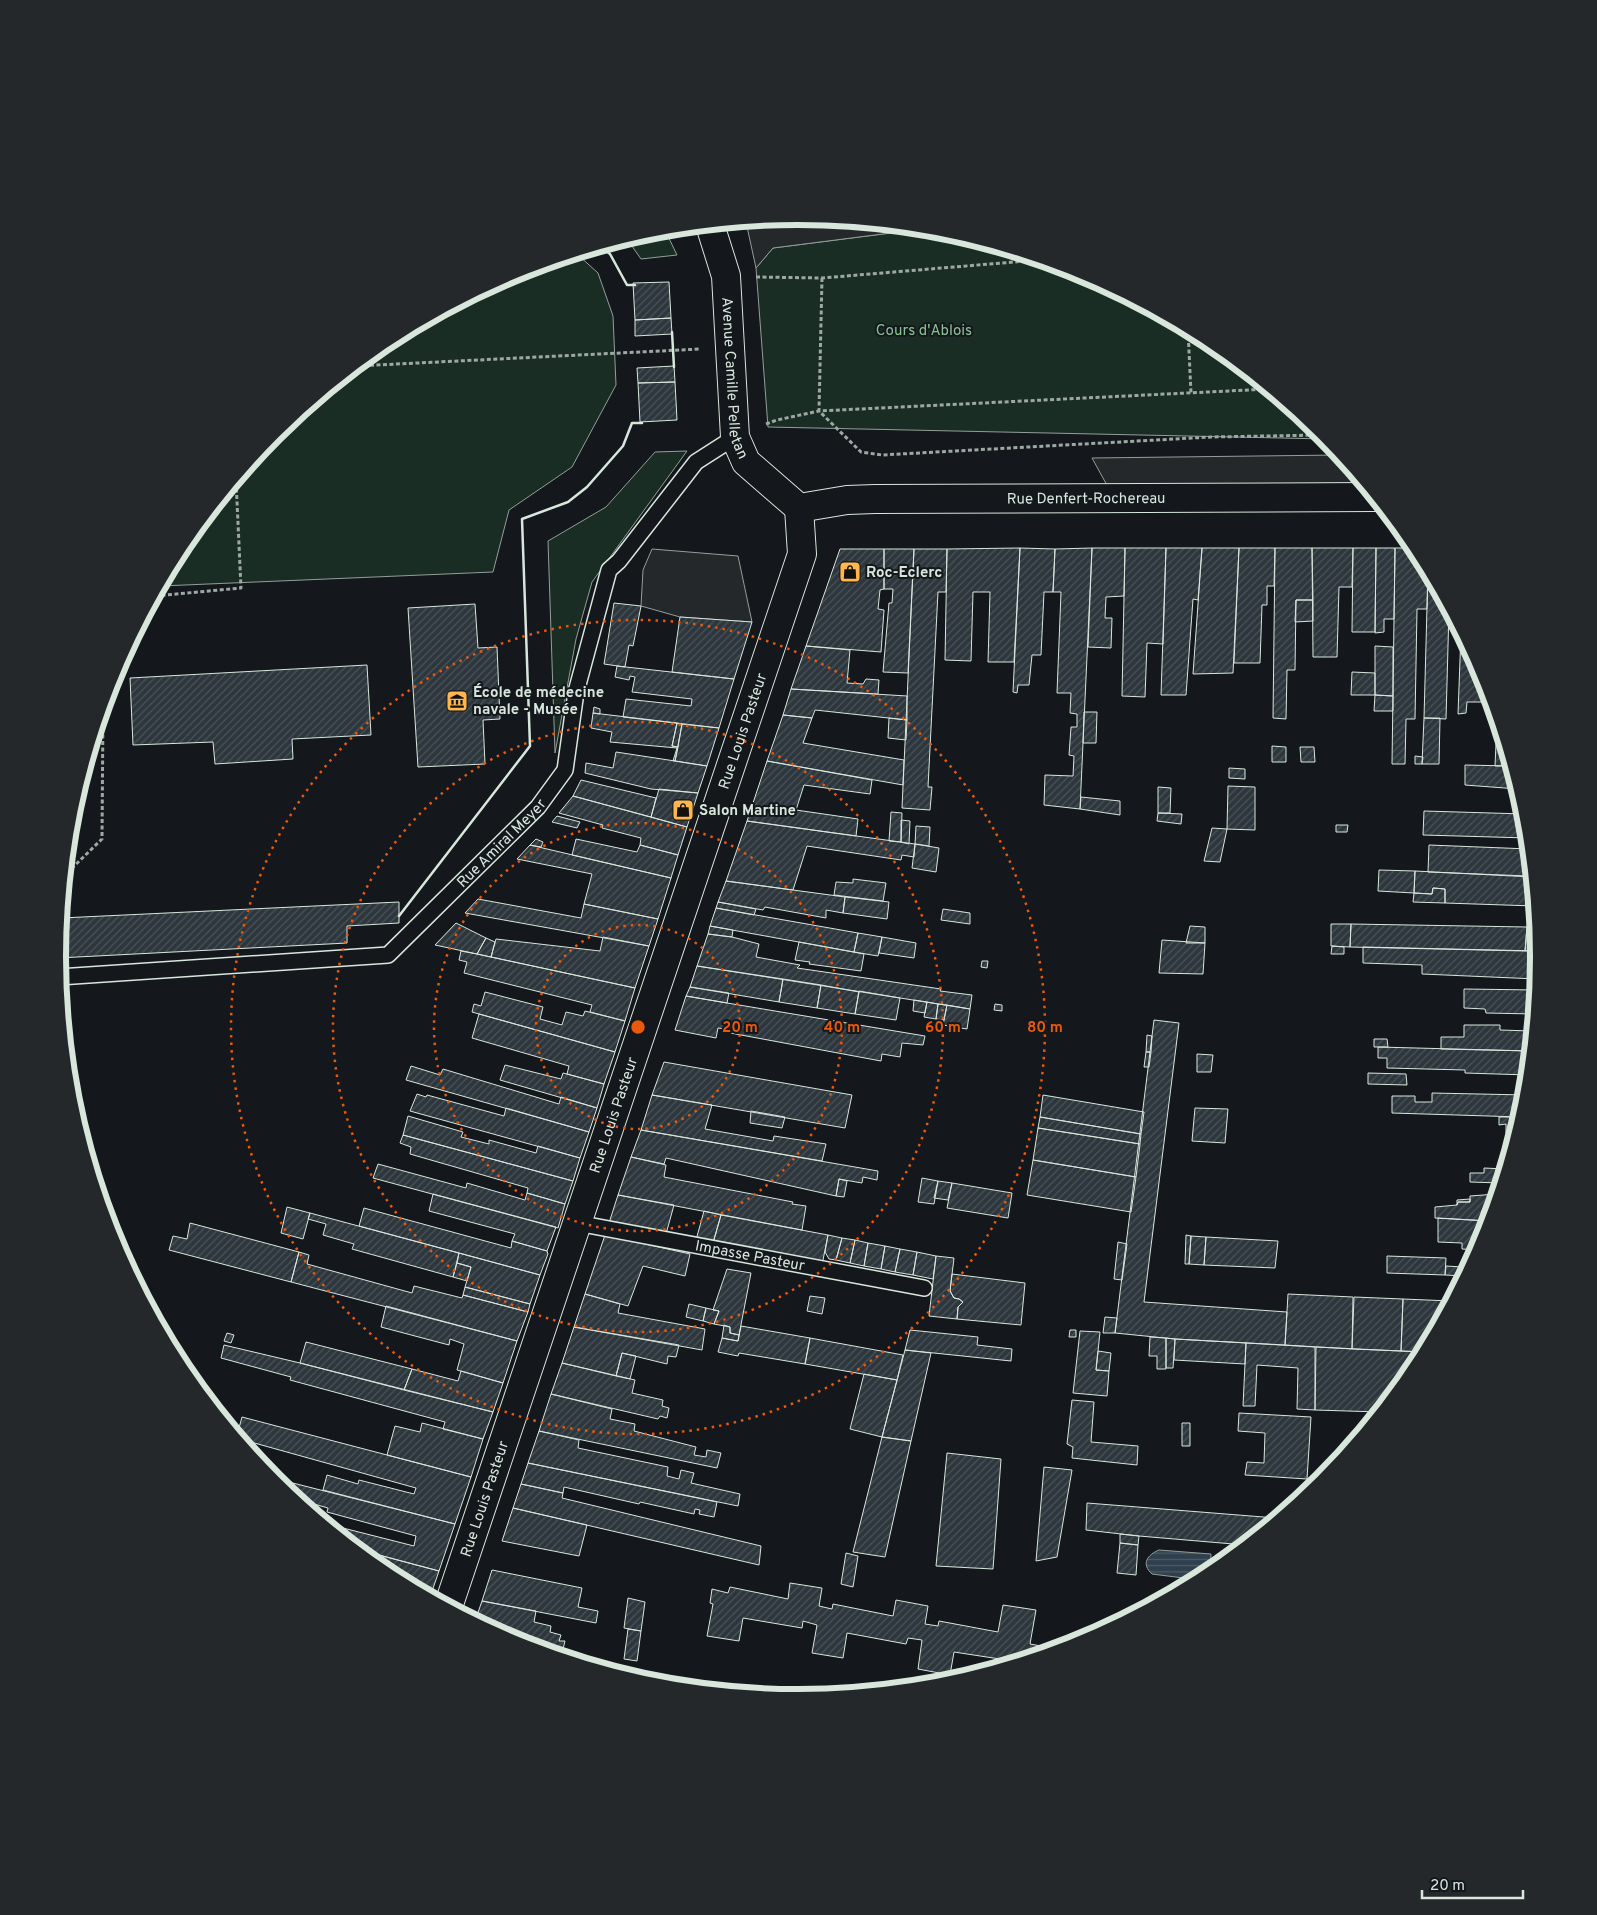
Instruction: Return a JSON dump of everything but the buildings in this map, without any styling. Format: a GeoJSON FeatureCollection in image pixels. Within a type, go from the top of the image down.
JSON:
{"type":"FeatureCollection","features":[{"type":"Feature","properties":{"kind":"street","name":"Avenue Camille Pelletan"},"geometry":{"type":"LineString","coordinates":[[712,231],[726,276],[735,437],[746,462],[799,508]]}},
{"type":"Feature","properties":{"kind":"street","name":"Rue Denfert-Rochereau"},"geometry":{"type":"LineString","coordinates":[[799,508],[847,500],[875,499],[1367,497]]}},
{"type":"Feature","properties":{"kind":"street","name":"Rue Louis Pasteur"},"geometry":{"type":"LineString","coordinates":[[450,1601],[802,554],[799,508]]}},
{"type":"Feature","properties":{"kind":"lane","name":"Rue Amiral Meyer"},"geometry":{"type":"LineString","coordinates":[[67,976],[388,955],[538,808],[565,770],[576,692],[610,570],[696,462],[735,437]]}},
{"type":"Feature","properties":{"kind":"lane","name":"Impasse Pasteur"},"geometry":{"type":"LineString","coordinates":[[578,1223],[924,1288]]}},
{"type":"Feature","properties":{"kind":"path"},"geometry":{"type":"LineString","coordinates":[[726,276],[822,278],[1025,261]]}},
{"type":"Feature","properties":{"kind":"path"},"geometry":{"type":"LineString","coordinates":[[822,278],[819,411],[861,452],[882,455],[1211,437],[1311,435]]}},
{"type":"Feature","properties":{"kind":"path"},"geometry":{"type":"LineString","coordinates":[[1188,338],[1191,393]]}},
{"type":"Feature","properties":{"kind":"path"},"geometry":{"type":"LineString","coordinates":[[369,365],[731,347]]}},
{"type":"Feature","properties":{"kind":"path"},"geometry":{"type":"LineString","coordinates":[[735,437],[777,420],[819,411],[1259,389]]}},
{"type":"Feature","properties":{"kind":"path"},"geometry":{"type":"LineString","coordinates":[[162,595],[241,588],[236,489]]}},
{"type":"Feature","properties":{"kind":"path"},"geometry":{"type":"LineString","coordinates":[[72,868],[102,839],[104,726]]}},
{"type":"Feature","properties":{"kind":"green space","name":"Cours d'Ablois"},"geometry":{"type":"Polygon","coordinates":[[[896,232],[941,239],[988,250],[1034,264],[1079,281],[1165,323],[1244,377],[1281,407],[1315,439],[768,427],[756,268],[773,248],[896,232]]]}},
{"type":"Feature","properties":{"kind":"green space"},"geometry":{"type":"Polygon","coordinates":[[[668,237],[677,255],[641,259],[631,245],[668,237]]]}},
{"type":"Feature","properties":{"kind":"green space"},"geometry":{"type":"Polygon","coordinates":[[[582,258],[598,273],[613,316],[616,385],[572,467],[509,510],[493,572],[167,586],[218,512],[248,475],[316,407],[353,377],[432,323],[518,281],[582,258]]]}},
{"type":"Feature","properties":{"kind":"green space"},"geometry":{"type":"Polygon","coordinates":[[[687,451],[592,582],[576,639],[555,753],[548,541],[606,507],[655,452],[687,451]]]}},
{"type":"Feature","properties":{"kind":"shaded area"},"geometry":{"type":"Polygon","coordinates":[[[798,225],[846,227],[896,232],[773,248],[756,268],[747,227],[798,225]]]}},
{"type":"Feature","properties":{"kind":"shaded area"},"geometry":{"type":"Polygon","coordinates":[[[1330,455],[1367,497],[1114,498],[1092,458],[1330,455]]]}},
{"type":"Feature","properties":{"kind":"shaded area"},"geometry":{"type":"Polygon","coordinates":[[[652,549],[738,556],[752,622],[680,617],[641,606],[643,570],[652,549]]]}},
{"type":"Feature","properties":{"kind":"water"},"geometry":{"type":"Polygon","coordinates":[[[1159,1550],[1211,1554],[1211,1562],[1186,1578],[1152,1574],[1146,1563],[1151,1554],[1159,1550]]]}},
{"type":"Feature","properties":{"kind":"wall"},"geometry":{"type":"LineString","coordinates":[[606,251],[610,254],[627,285],[635,285]]}},
{"type":"Feature","properties":{"kind":"wall"},"geometry":{"type":"LineString","coordinates":[[672,332],[674,367]]}},
{"type":"Feature","properties":{"kind":"wall"},"geometry":{"type":"LineString","coordinates":[[399,916],[530,746],[522,519],[568,502],[587,487],[623,446],[632,423],[642,423]]}},
{"type":"Feature","properties":{"kind":"place","name":"Roc-Eclerc"},"geometry":{"type":"Point","coordinates":[850,572]}},
{"type":"Feature","properties":{"kind":"place","name":"École de médecine navale - Musée"},"geometry":{"type":"Point","coordinates":[457,701]}},
{"type":"Feature","properties":{"kind":"place","name":"Salon Martine"},"geometry":{"type":"Point","coordinates":[683,810]}}]}
